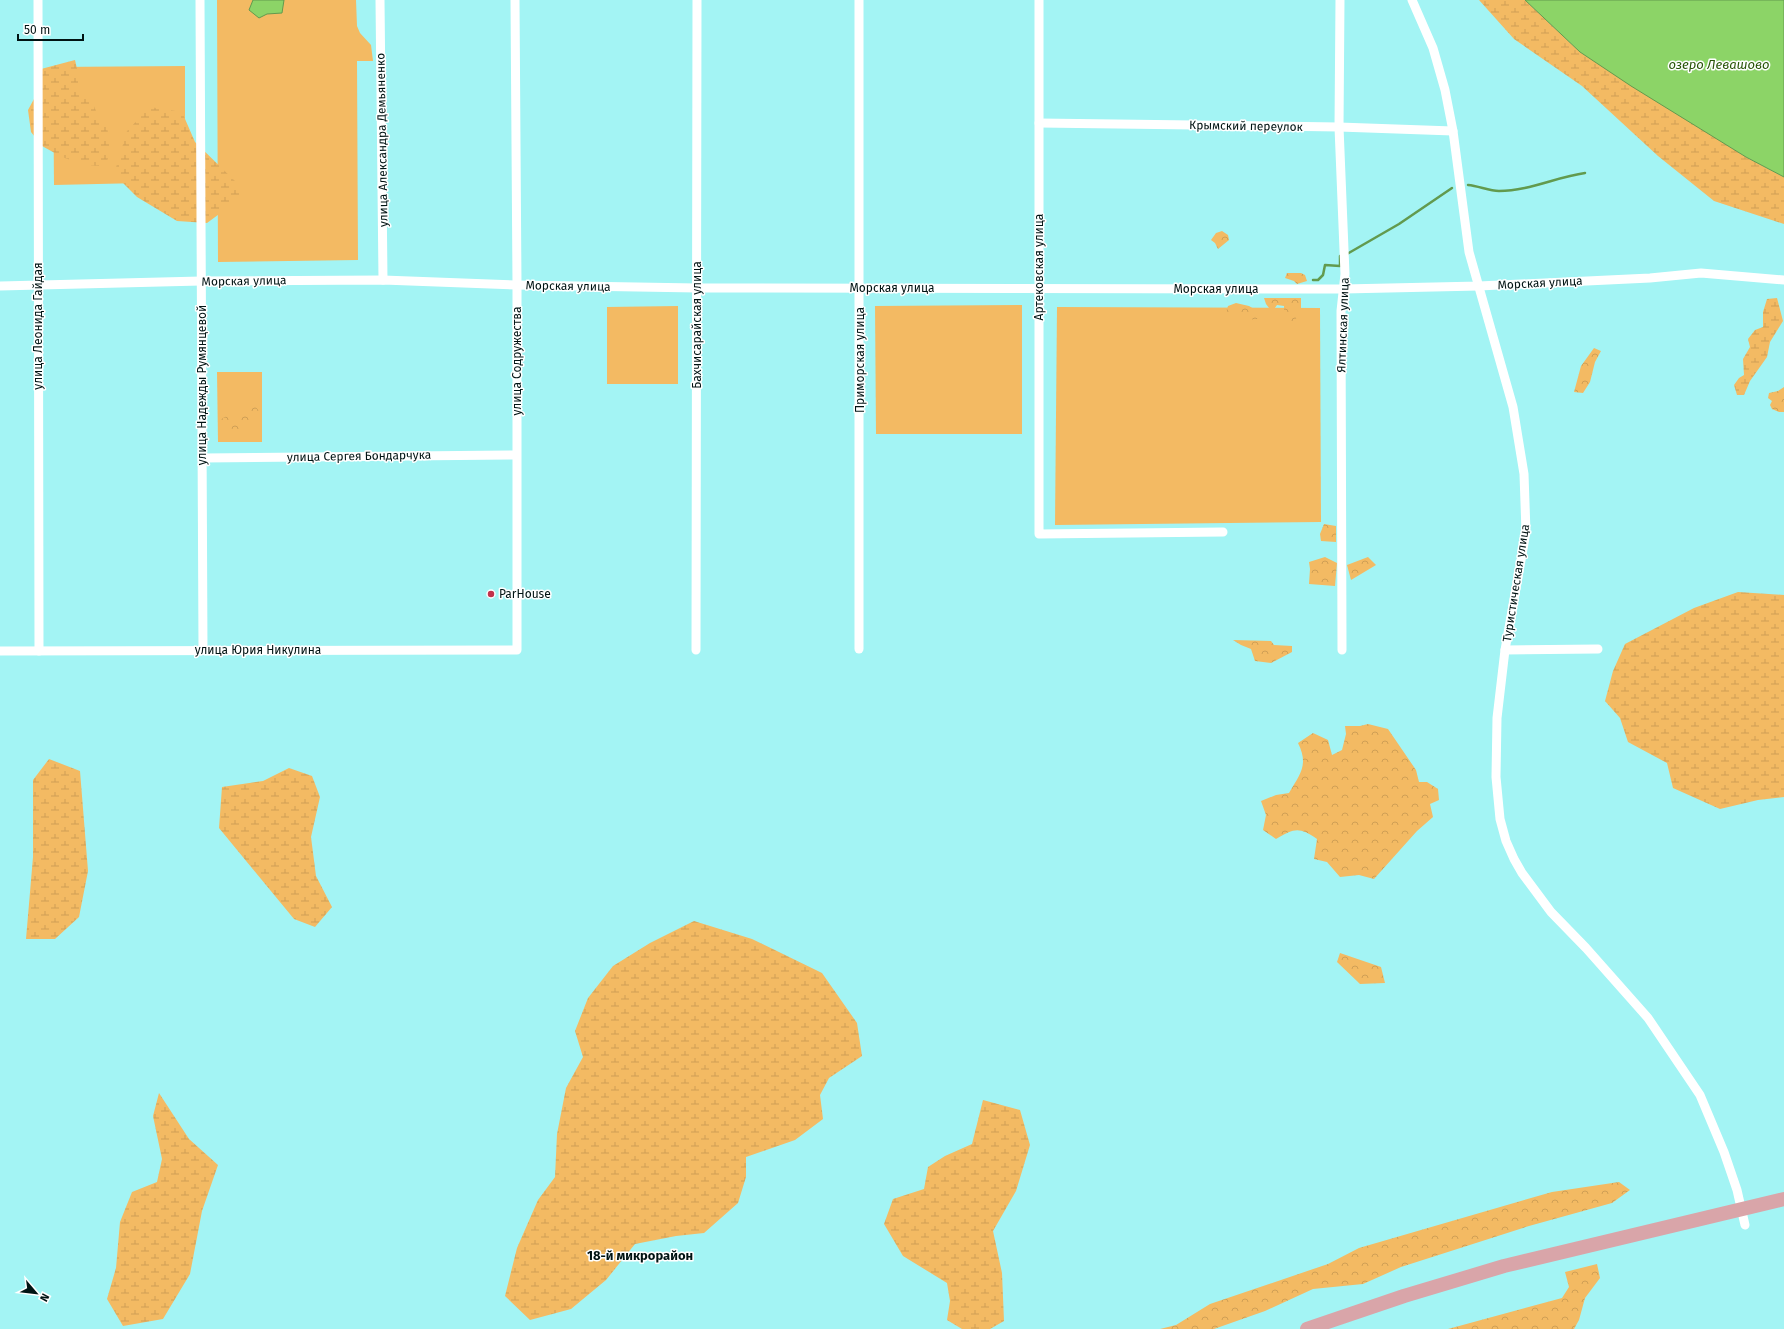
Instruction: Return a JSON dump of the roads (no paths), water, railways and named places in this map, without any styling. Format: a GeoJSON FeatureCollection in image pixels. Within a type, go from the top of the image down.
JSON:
{"type":"FeatureCollection","features":[{"type":"Feature","properties":{"kind":"main road"},"geometry":{"type":"LineString","coordinates":[[1308,1329],[1404,1296],[1504,1266],[1784,1199]]}},
{"type":"Feature","properties":{"kind":"street","name":"улица Леонида Гайдая"},"geometry":{"type":"LineString","coordinates":[[38,0],[37,286],[39,651]]}},
{"type":"Feature","properties":{"kind":"street","name":"улица Надежды Румянцевой"},"geometry":{"type":"LineString","coordinates":[[200,0],[203,650]]}},
{"type":"Feature","properties":{"kind":"street","name":"улица Александра Демьяненко"},"geometry":{"type":"LineString","coordinates":[[380,0],[383,280]]}},
{"type":"Feature","properties":{"kind":"street","name":"улица Содружества"},"geometry":{"type":"LineString","coordinates":[[515,0],[517,650]]}},
{"type":"Feature","properties":{"kind":"street","name":"Бахчисарайская улица"},"geometry":{"type":"LineString","coordinates":[[696,650],[697,0]]}},
{"type":"Feature","properties":{"kind":"street","name":"Приморская улица"},"geometry":{"type":"LineString","coordinates":[[858,649],[860,288],[859,0]]}},
{"type":"Feature","properties":{"kind":"street","name":"Артековская улица"},"geometry":{"type":"LineString","coordinates":[[1039,0],[1039,534],[1223,532]]}},
{"type":"Feature","properties":{"kind":"street","name":"Ялтинская улица"},"geometry":{"type":"LineString","coordinates":[[1340,0],[1339,127],[1344,289],[1341,312],[1342,650]]}},
{"type":"Feature","properties":{"kind":"street","name":"Туристическая улица"},"geometry":{"type":"LineString","coordinates":[[1412,0],[1433,48],[1445,90],[1453,131],[1469,252],[1513,408],[1524,474],[1527,509],[1526,532],[1505,650],[1497,718],[1496,777],[1500,819],[1506,842],[1514,860],[1551,912],[1586,948],[1648,1018],[1700,1095],[1724,1152],[1745,1225]]}},
{"type":"Feature","properties":{"kind":"street","name":"Крымский переулок"},"geometry":{"type":"LineString","coordinates":[[1039,123],[1339,127],[1453,131]]}},
{"type":"Feature","properties":{"kind":"street","name":"Морская улица"},"geometry":{"type":"LineString","coordinates":[[0,286],[201,281],[383,280],[517,285],[697,288],[1344,289],[1479,286],[1701,274],[1784,280]]}},
{"type":"Feature","properties":{"kind":"street","name":"улица Сергея Бондарчука"},"geometry":{"type":"LineString","coordinates":[[203,458],[516,455]]}},
{"type":"Feature","properties":{"kind":"street"},"geometry":{"type":"LineString","coordinates":[[1505,650],[1598,649]]}},
{"type":"Feature","properties":{"kind":"street","name":"улица Юрия Никулина"},"geometry":{"type":"LineString","coordinates":[[0,651],[517,650]]}},
{"type":"Feature","properties":{"kind":"water"},"geometry":{"type":"Polygon","coordinates":[[[253,0],[284,0],[282,13],[267,14],[259,18],[249,10],[253,0]]]}},
{"type":"Feature","properties":{"kind":"water","name":"озеро Левашово"},"geometry":{"type":"Polygon","coordinates":[[[1525,0],[1784,0],[1784,177],[1746,157],[1631,86],[1580,52],[1525,0]]]}},
{"type":"Feature","properties":{"kind":"waterway"},"geometry":{"type":"LineString","coordinates":[[1468,185],[1495,191],[1521,189],[1585,173]]}},
{"type":"Feature","properties":{"kind":"waterway"},"geometry":{"type":"LineString","coordinates":[[1347,254],[1399,224],[1452,188]]}},
{"type":"Feature","properties":{"kind":"waterway"},"geometry":{"type":"LineString","coordinates":[[1313,280],[1318,280],[1323,275],[1325,265],[1340,266],[1340,256]]}},
{"type":"Feature","properties":{"kind":"place","name":"ParHouse"},"geometry":{"type":"Point","coordinates":[491,594]}},
{"type":"Feature","properties":{"kind":"district","name":"18-й микрорайон"},"geometry":{"type":"Point","coordinates":[640,1255]}}]}
